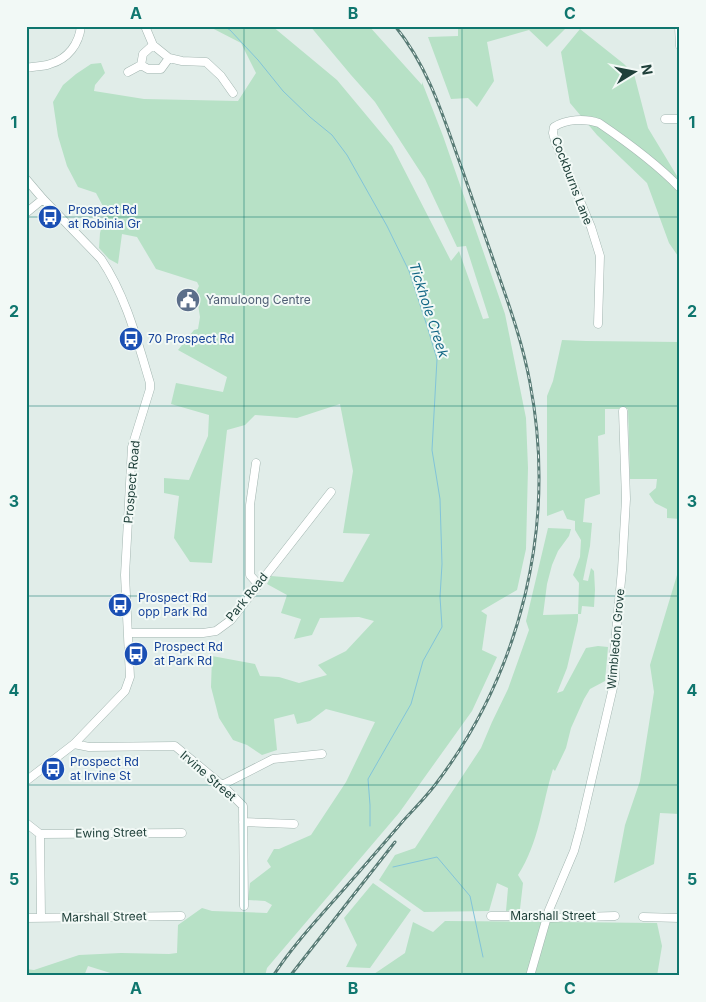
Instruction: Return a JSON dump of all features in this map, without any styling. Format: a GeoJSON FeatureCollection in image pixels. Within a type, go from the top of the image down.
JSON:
{"type":"FeatureCollection","features":[{"type":"Feature","properties":{"kind":"street"},"geometry":{"type":"LineString","coordinates":[[26,68],[52,64],[63,58],[75,45],[80,35],[81,26]]}},
{"type":"Feature","properties":{"kind":"street"},"geometry":{"type":"LineString","coordinates":[[145,26],[153,45],[169,58],[182,61],[206,62],[221,76],[234,93]]}},
{"type":"Feature","properties":{"kind":"street"},"geometry":{"type":"LineString","coordinates":[[679,26],[680,46]]}},
{"type":"Feature","properties":{"kind":"street"},"geometry":{"type":"LineString","coordinates":[[141,66],[143,54],[153,45]]}},
{"type":"Feature","properties":{"kind":"street"},"geometry":{"type":"LineString","coordinates":[[128,72],[141,66],[148,69],[161,69],[169,58]]}},
{"type":"Feature","properties":{"kind":"street"},"geometry":{"type":"LineString","coordinates":[[665,119],[680,119]]}},
{"type":"Feature","properties":{"kind":"street","name":"Cockburns Lane"},"geometry":{"type":"LineString","coordinates":[[598,324],[600,256],[591,227],[555,142],[554,127],[567,121],[593,121],[599,123],[666,174],[680,188]]}},
{"type":"Feature","properties":{"kind":"street","name":"Prospect Road"},"geometry":{"type":"LineString","coordinates":[[26,179],[101,259],[108,270],[132,324],[150,382],[150,389],[132,447],[125,575],[130,677],[125,691],[74,744],[26,781]]}},
{"type":"Feature","properties":{"kind":"street"},"geometry":{"type":"LineString","coordinates":[[26,213],[43,199]]}},
{"type":"Feature","properties":{"kind":"street","name":"Wimbledon Grove"},"geometry":{"type":"LineString","coordinates":[[530,976],[547,918],[574,851],[615,679],[614,654],[626,499],[623,411]]}},
{"type":"Feature","properties":{"kind":"street"},"geometry":{"type":"LineString","coordinates":[[256,463],[250,506],[250,575],[258,584]]}},
{"type":"Feature","properties":{"kind":"street","name":"Park Road"},"geometry":{"type":"LineString","coordinates":[[128,633],[203,633],[216,631],[231,620],[331,492]]}},
{"type":"Feature","properties":{"kind":"street","name":"Irvine Street"},"geometry":{"type":"LineString","coordinates":[[74,744],[90,747],[175,746],[222,785],[243,806],[244,906]]}},
{"type":"Feature","properties":{"kind":"street"},"geometry":{"type":"LineString","coordinates":[[222,785],[272,759],[322,754]]}},
{"type":"Feature","properties":{"kind":"street"},"geometry":{"type":"LineString","coordinates":[[243,822],[294,824]]}},
{"type":"Feature","properties":{"kind":"street"},"geometry":{"type":"LineString","coordinates":[[26,823],[40,834],[41,918]]}},
{"type":"Feature","properties":{"kind":"street","name":"Ewing Street"},"geometry":{"type":"LineString","coordinates":[[40,834],[182,833]]}},
{"type":"Feature","properties":{"kind":"street","name":"Marshall Street"},"geometry":{"type":"LineString","coordinates":[[26,918],[181,916]]}},
{"type":"Feature","properties":{"kind":"street","name":"Marshall Street"},"geometry":{"type":"LineString","coordinates":[[491,916],[547,918],[615,916]]}},
{"type":"Feature","properties":{"kind":"street"},"geometry":{"type":"LineString","coordinates":[[643,917],[680,918]]}},
{"type":"Feature","properties":{"kind":"green space"},"geometry":{"type":"Polygon","coordinates":[[[208,26],[272,26],[337,80],[392,146],[451,261],[459,251],[483,319],[489,318],[466,246],[457,247],[425,179],[375,102],[310,26],[369,26],[422,85],[422,82],[443,136],[505,314],[526,418],[528,468],[526,549],[517,590],[481,611],[487,615],[482,650],[497,657],[472,711],[399,813],[267,968],[265,976],[120,976],[88,966],[84,976],[26,976],[26,969],[34,970],[79,955],[177,953],[178,925],[202,908],[212,911],[267,913],[272,905],[265,901],[248,900],[250,883],[271,867],[267,861],[274,849],[279,849],[311,835],[346,782],[375,722],[326,709],[310,721],[297,724],[294,714],[274,719],[277,750],[262,755],[247,745],[233,740],[219,718],[211,687],[212,656],[255,664],[260,676],[279,677],[299,683],[327,675],[318,665],[346,651],[374,621],[359,617],[320,618],[312,635],[294,639],[301,619],[281,613],[287,595],[267,584],[271,576],[343,582],[370,534],[343,533],[353,471],[340,404],[297,418],[255,415],[245,425],[227,430],[212,563],[190,562],[174,538],[179,496],[164,493],[164,478],[189,480],[208,436],[209,415],[171,404],[176,383],[223,392],[227,377],[178,350],[194,330],[198,329],[200,317],[196,292],[199,286],[197,282],[156,269],[137,237],[122,234],[118,264],[109,259],[99,248],[100,233],[106,212],[96,193],[78,187],[67,166],[58,136],[53,102],[63,85],[91,64],[101,63],[105,73],[95,85],[94,91],[144,99],[238,101],[256,73],[241,43],[208,26]]]}},
{"type":"Feature","properties":{"kind":"green space"},"geometry":{"type":"Polygon","coordinates":[[[458,26],[567,27],[547,47],[529,30],[487,42],[494,81],[477,107],[468,98],[451,99],[428,37],[458,36],[458,26]]]}},
{"type":"Feature","properties":{"kind":"green space"},"geometry":{"type":"Polygon","coordinates":[[[580,29],[634,74],[648,128],[680,181],[680,259],[669,243],[647,183],[597,135],[570,103],[561,52],[580,29]]]}},
{"type":"Feature","properties":{"kind":"green space"},"geometry":{"type":"Polygon","coordinates":[[[562,340],[680,342],[680,519],[667,518],[667,509],[655,503],[649,494],[656,488],[657,479],[630,479],[628,409],[605,409],[605,434],[598,436],[600,494],[585,499],[583,522],[592,523],[590,546],[583,580],[588,581],[591,568],[594,571],[594,607],[582,606],[581,614],[578,614],[579,583],[573,575],[580,557],[581,540],[575,530],[575,521],[567,519],[563,510],[547,516],[547,396],[553,381],[562,340]]]}},
{"type":"Feature","properties":{"kind":"green space"},"geometry":{"type":"Polygon","coordinates":[[[548,528],[571,529],[552,565],[547,584],[543,615],[578,614],[567,668],[557,693],[563,691],[586,648],[608,647],[605,681],[590,689],[584,699],[571,728],[566,748],[555,771],[553,769],[531,850],[518,875],[523,883],[520,909],[506,911],[508,888],[497,883],[489,911],[424,912],[379,880],[395,855],[415,848],[481,748],[508,689],[529,630],[526,621],[548,528]]]}},
{"type":"Feature","properties":{"kind":"green space"},"geometry":{"type":"Polygon","coordinates":[[[680,565],[680,814],[660,813],[654,864],[614,883],[625,825],[640,781],[654,692],[650,665],[680,565]]]}},
{"type":"Feature","properties":{"kind":"green space"},"geometry":{"type":"Polygon","coordinates":[[[373,883],[411,910],[370,968],[346,967],[357,945],[344,918],[373,883]]]}},
{"type":"Feature","properties":{"kind":"green space"},"geometry":{"type":"Polygon","coordinates":[[[445,921],[657,923],[662,946],[657,976],[371,976],[405,953],[413,922],[433,932],[445,921]]]}},
{"type":"Feature","properties":{"kind":"waterway","name":"Tickhole Creek"},"geometry":{"type":"LineString","coordinates":[[223,26],[230,30],[258,60],[283,91],[332,135],[347,155],[387,226],[409,271],[437,359],[432,450],[440,499],[442,564],[440,597],[442,627],[423,661],[411,704],[368,779],[370,826]]}},
{"type":"Feature","properties":{"kind":"waterway","name":"Tickhole Creek"},"geometry":{"type":"LineString","coordinates":[[393,867],[437,857],[470,896],[483,957]]}},
{"type":"Feature","properties":{"kind":"railway"},"geometry":{"type":"LineString","coordinates":[[273,976],[312,926],[431,790],[465,741],[490,694],[510,645],[525,594],[535,542],[539,489],[537,436],[530,383],[523,350],[439,104],[416,56],[395,26]]}},
{"type":"Feature","properties":{"kind":"railway"},"geometry":{"type":"LineString","coordinates":[[290,976],[395,842]]}},
{"type":"Feature","properties":{"kind":"place","name":"Prospect Rd at Robinia Gr"},"geometry":{"type":"Point","coordinates":[50,217]}},
{"type":"Feature","properties":{"kind":"place","name":"Yamuloong Centre"},"geometry":{"type":"Point","coordinates":[188,300]}},
{"type":"Feature","properties":{"kind":"place","name":"70 Prospect Rd"},"geometry":{"type":"Point","coordinates":[131,339]}},
{"type":"Feature","properties":{"kind":"place","name":"Prospect Rd opp Park Rd"},"geometry":{"type":"Point","coordinates":[120,605]}},
{"type":"Feature","properties":{"kind":"place","name":"Prospect Rd at Park Rd"},"geometry":{"type":"Point","coordinates":[136,654]}},
{"type":"Feature","properties":{"kind":"place","name":"Prospect Rd at Irvine St"},"geometry":{"type":"Point","coordinates":[53,769]}}]}
